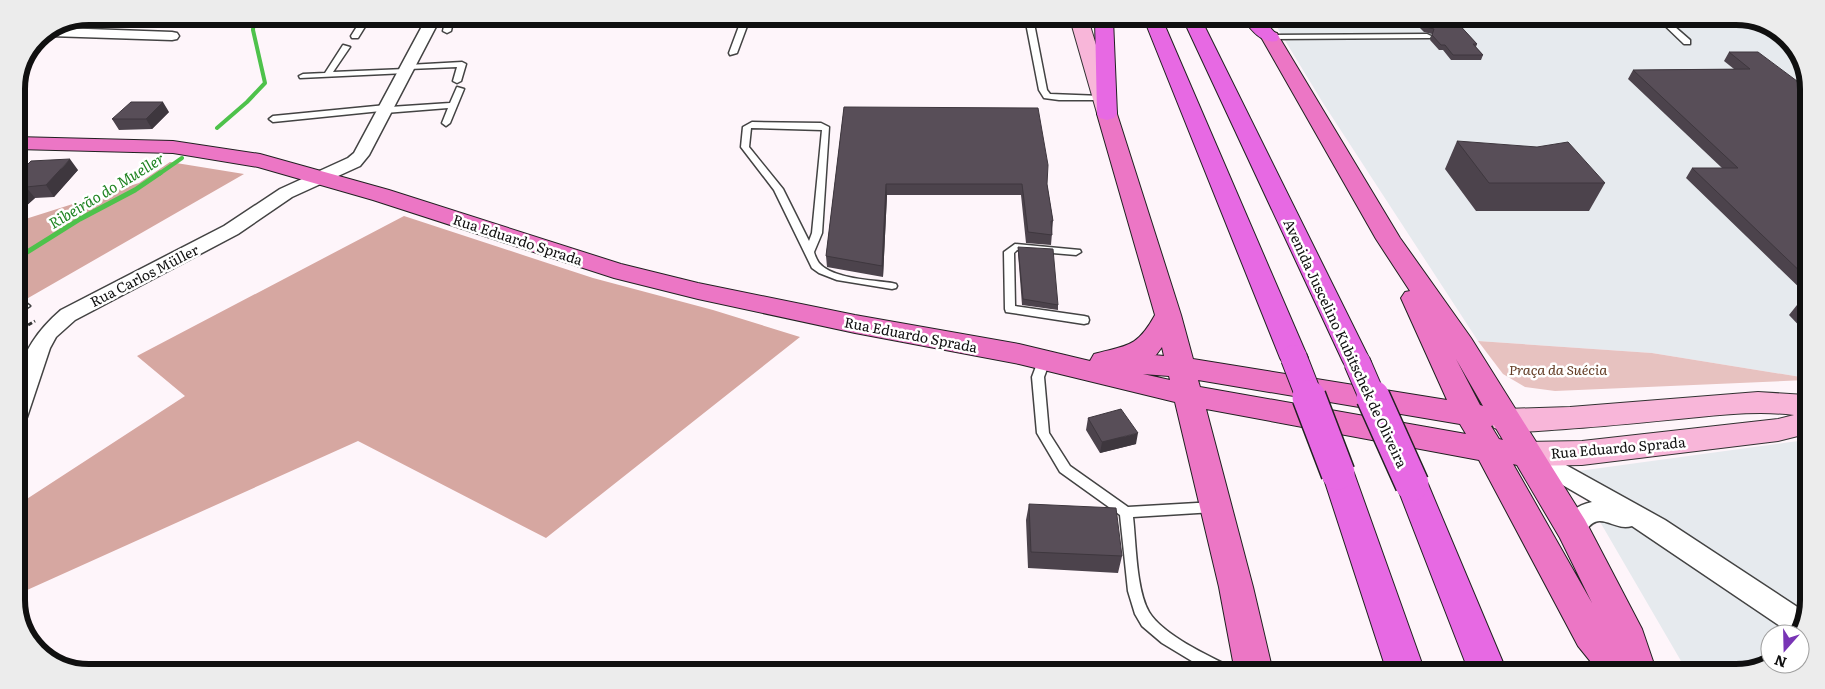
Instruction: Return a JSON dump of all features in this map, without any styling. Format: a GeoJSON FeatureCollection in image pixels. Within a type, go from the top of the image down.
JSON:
{"type":"FeatureCollection","features":[{"type":"Feature","properties":{"kind":"highway"},"geometry":{"type":"LineString","coordinates":[[1104,25],[1104,106]]}},
{"type":"Feature","properties":{"kind":"highway"},"geometry":{"type":"LineString","coordinates":[[1155,25],[1294,358],[1338,473],[1403,664]]}},
{"type":"Feature","properties":{"kind":"highway","name":"Avenida Juscelino Kubitschek de Oliveira"},"geometry":{"type":"LineString","coordinates":[[1195,25],[1357,362],[1412,484],[1485,664]]}},
{"type":"Feature","properties":{"kind":"highway"},"geometry":{"type":"LineString","coordinates":[[1258,25],[1270,37]]}},
{"type":"Feature","properties":{"kind":"main road"},"geometry":{"type":"LineString","coordinates":[[1081,25],[1168,315],[1216,507],[1252,664]]}},
{"type":"Feature","properties":{"kind":"main road"},"geometry":{"type":"LineString","coordinates":[[1270,37],[1388,239],[1461,345],[1573,530],[1629,641],[1636,664]]}},
{"type":"Feature","properties":{"kind":"main road","name":"Rua Eduardo Sprada"},"geometry":{"type":"LineString","coordinates":[[25,143],[144,145],[202,150],[260,161],[322,177],[572,257],[649,279],[817,316],[1032,357],[1184,381],[1505,420],[1555,420],[1752,401],[1785,402],[1800,405]]}},
{"type":"Feature","properties":{"kind":"main road"},"geometry":{"type":"LineString","coordinates":[[1388,239],[1434,344],[1489,450],[1591,635],[1615,664]]}},
{"type":"Feature","properties":{"kind":"main road"},"geometry":{"type":"LineString","coordinates":[[1107,361],[1146,348],[1158,334],[1168,315]]}},
{"type":"Feature","properties":{"kind":"main road","name":"Rua Eduardo Sprada"},"geometry":{"type":"LineString","coordinates":[[1032,357],[1107,361],[1184,381],[1489,450],[1526,454],[1582,453],[1778,430],[1800,424]]}},
{"type":"Feature","properties":{"kind":"street","name":"Rua Carlos Müller"},"geometry":{"type":"LineString","coordinates":[[25,390],[39,348],[49,332],[68,316],[231,230],[286,193],[354,162],[361,155],[430,25]]}},
{"type":"Feature","properties":{"kind":"street"},"geometry":{"type":"LineString","coordinates":[[60,32],[172,36]]}},
{"type":"Feature","properties":{"kind":"street"},"geometry":{"type":"LineString","coordinates":[[1526,454],[1656,527],[1797,622]]}},
{"type":"Feature","properties":{"kind":"street"},"geometry":{"type":"LineString","coordinates":[[1573,530],[1574,523],[1582,516],[1594,511],[1614,513],[1656,527]]}},
{"type":"Feature","properties":{"kind":"lane"},"geometry":{"type":"LineString","coordinates":[[355,36],[362,25]]}},
{"type":"Feature","properties":{"kind":"lane"},"geometry":{"type":"LineString","coordinates":[[447,31],[448,25]]}},
{"type":"Feature","properties":{"kind":"lane"},"geometry":{"type":"LineString","coordinates":[[733,53],[743,25]]}},
{"type":"Feature","properties":{"kind":"lane"},"geometry":{"type":"LineString","coordinates":[[1030,25],[1043,90],[1047,96],[1104,106]]}},
{"type":"Feature","properties":{"kind":"lane"},"geometry":{"type":"LineString","coordinates":[[1668,25],[1687,42]]}},
{"type":"Feature","properties":{"kind":"lane"},"geometry":{"type":"LineString","coordinates":[[1270,37],[1427,36]]}},
{"type":"Feature","properties":{"kind":"lane"},"geometry":{"type":"LineString","coordinates":[[327,75],[346,47]]}},
{"type":"Feature","properties":{"kind":"lane"},"geometry":{"type":"LineString","coordinates":[[303,76],[462,64],[454,105],[446,123]]}},
{"type":"Feature","properties":{"kind":"lane"},"geometry":{"type":"LineString","coordinates":[[273,119],[454,105]]}},
{"type":"Feature","properties":{"kind":"lane"},"geometry":{"type":"LineString","coordinates":[[809,252],[817,232],[826,129],[821,126],[749,126],[744,136],[745,147],[778,189],[815,266],[822,272],[834,276],[892,286]]}},
{"type":"Feature","properties":{"kind":"lane"},"geometry":{"type":"LineString","coordinates":[[1076,252],[1015,247],[1009,252],[1010,309],[1084,320]]}},
{"type":"Feature","properties":{"kind":"lane"},"geometry":{"type":"LineString","coordinates":[[1032,357],[1038,378],[1043,433],[1065,469],[1126,512],[1216,507]]}},
{"type":"Feature","properties":{"kind":"lane"},"geometry":{"type":"LineString","coordinates":[[1126,512],[1136,596],[1142,615],[1156,630],[1211,664]]}},
{"type":"Feature","properties":{"kind":"shaded area"},"geometry":{"type":"Polygon","coordinates":[[[1276,25],[1736,25],[1757,28],[1775,38],[1787,50],[1795,64],[1800,85],[1800,377],[1652,353],[1478,341],[1323,103],[1276,25]]]}},
{"type":"Feature","properties":{"kind":"shaded area"},"geometry":{"type":"Polygon","coordinates":[[[170,162],[244,174],[25,300],[25,219],[139,183],[170,162]]]}},
{"type":"Feature","properties":{"kind":"shaded area"},"geometry":{"type":"Polygon","coordinates":[[[404,216],[593,278],[713,310],[800,337],[546,538],[358,441],[25,591],[25,500],[185,396],[137,356],[404,216]]]}},
{"type":"Feature","properties":{"kind":"shaded area"},"geometry":{"type":"Polygon","coordinates":[[[1800,441],[1800,600],[1797,621],[1795,624],[1760,624],[1760,659],[1757,661],[1736,664],[1683,664],[1571,472],[1800,441]]]}},
{"type":"Feature","properties":{"kind":"green space","name":"Praça da Suécia"},"geometry":{"type":"Polygon","coordinates":[[[1478,341],[1652,353],[1800,377],[1800,380],[1555,391],[1525,387],[1503,374],[1478,341]]]}},
{"type":"Feature","properties":{"kind":"building"},"geometry":{"type":"Polygon","coordinates":[[[1424,25],[1460,25],[1477,44],[1473,44],[1483,55],[1453,55],[1445,45],[1441,45],[1432,35],[1434,29],[1424,25]]]}},
{"type":"Feature","properties":{"kind":"building"},"geometry":{"type":"Polygon","coordinates":[[[1729,52],[1758,52],[1800,83],[1800,271],[1692,168],[1738,168],[1633,70],[1750,69],[1729,52]]]}},
{"type":"Feature","properties":{"kind":"building"},"geometry":{"type":"Polygon","coordinates":[[[131,102],[163,102],[146,119],[112,119],[131,102]]]}},
{"type":"Feature","properties":{"kind":"building"},"geometry":{"type":"Polygon","coordinates":[[[844,107],[1038,108],[1048,165],[1047,184],[1053,221],[1051,221],[1052,235],[1028,232],[1022,184],[886,184],[882,266],[826,256],[844,107]]]}},
{"type":"Feature","properties":{"kind":"building"},"geometry":{"type":"Polygon","coordinates":[[[1457,141],[1537,147],[1568,142],[1605,183],[1489,183],[1457,141]]]}},
{"type":"Feature","properties":{"kind":"building"},"geometry":{"type":"Polygon","coordinates":[[[70,159],[46,185],[25,188],[25,165],[31,161],[70,159]]]}},
{"type":"Feature","properties":{"kind":"building"},"geometry":{"type":"Polygon","coordinates":[[[1018,247],[1053,249],[1058,305],[1023,299],[1018,247]]]}},
{"type":"Feature","properties":{"kind":"building"},"geometry":{"type":"Polygon","coordinates":[[[1121,409],[1138,433],[1102,442],[1088,418],[1121,409]]]}},
{"type":"Feature","properties":{"kind":"building"},"geometry":{"type":"Polygon","coordinates":[[[1029,504],[1116,508],[1122,556],[1031,552],[1029,504]]]}},
{"type":"Feature","properties":{"kind":"waterway","name":"Ribeirão do Mueller"},"geometry":{"type":"LineString","coordinates":[[217,128],[247,102],[265,83],[253,25]]}},
{"type":"Feature","properties":{"kind":"waterway","name":"Ribeirão do Mueller"},"geometry":{"type":"LineString","coordinates":[[159,174],[182,158]]}},
{"type":"Feature","properties":{"kind":"waterway","name":"Ribeirão do Mueller"},"geometry":{"type":"LineString","coordinates":[[25,253],[80,219],[135,190],[160,173]]}}]}
